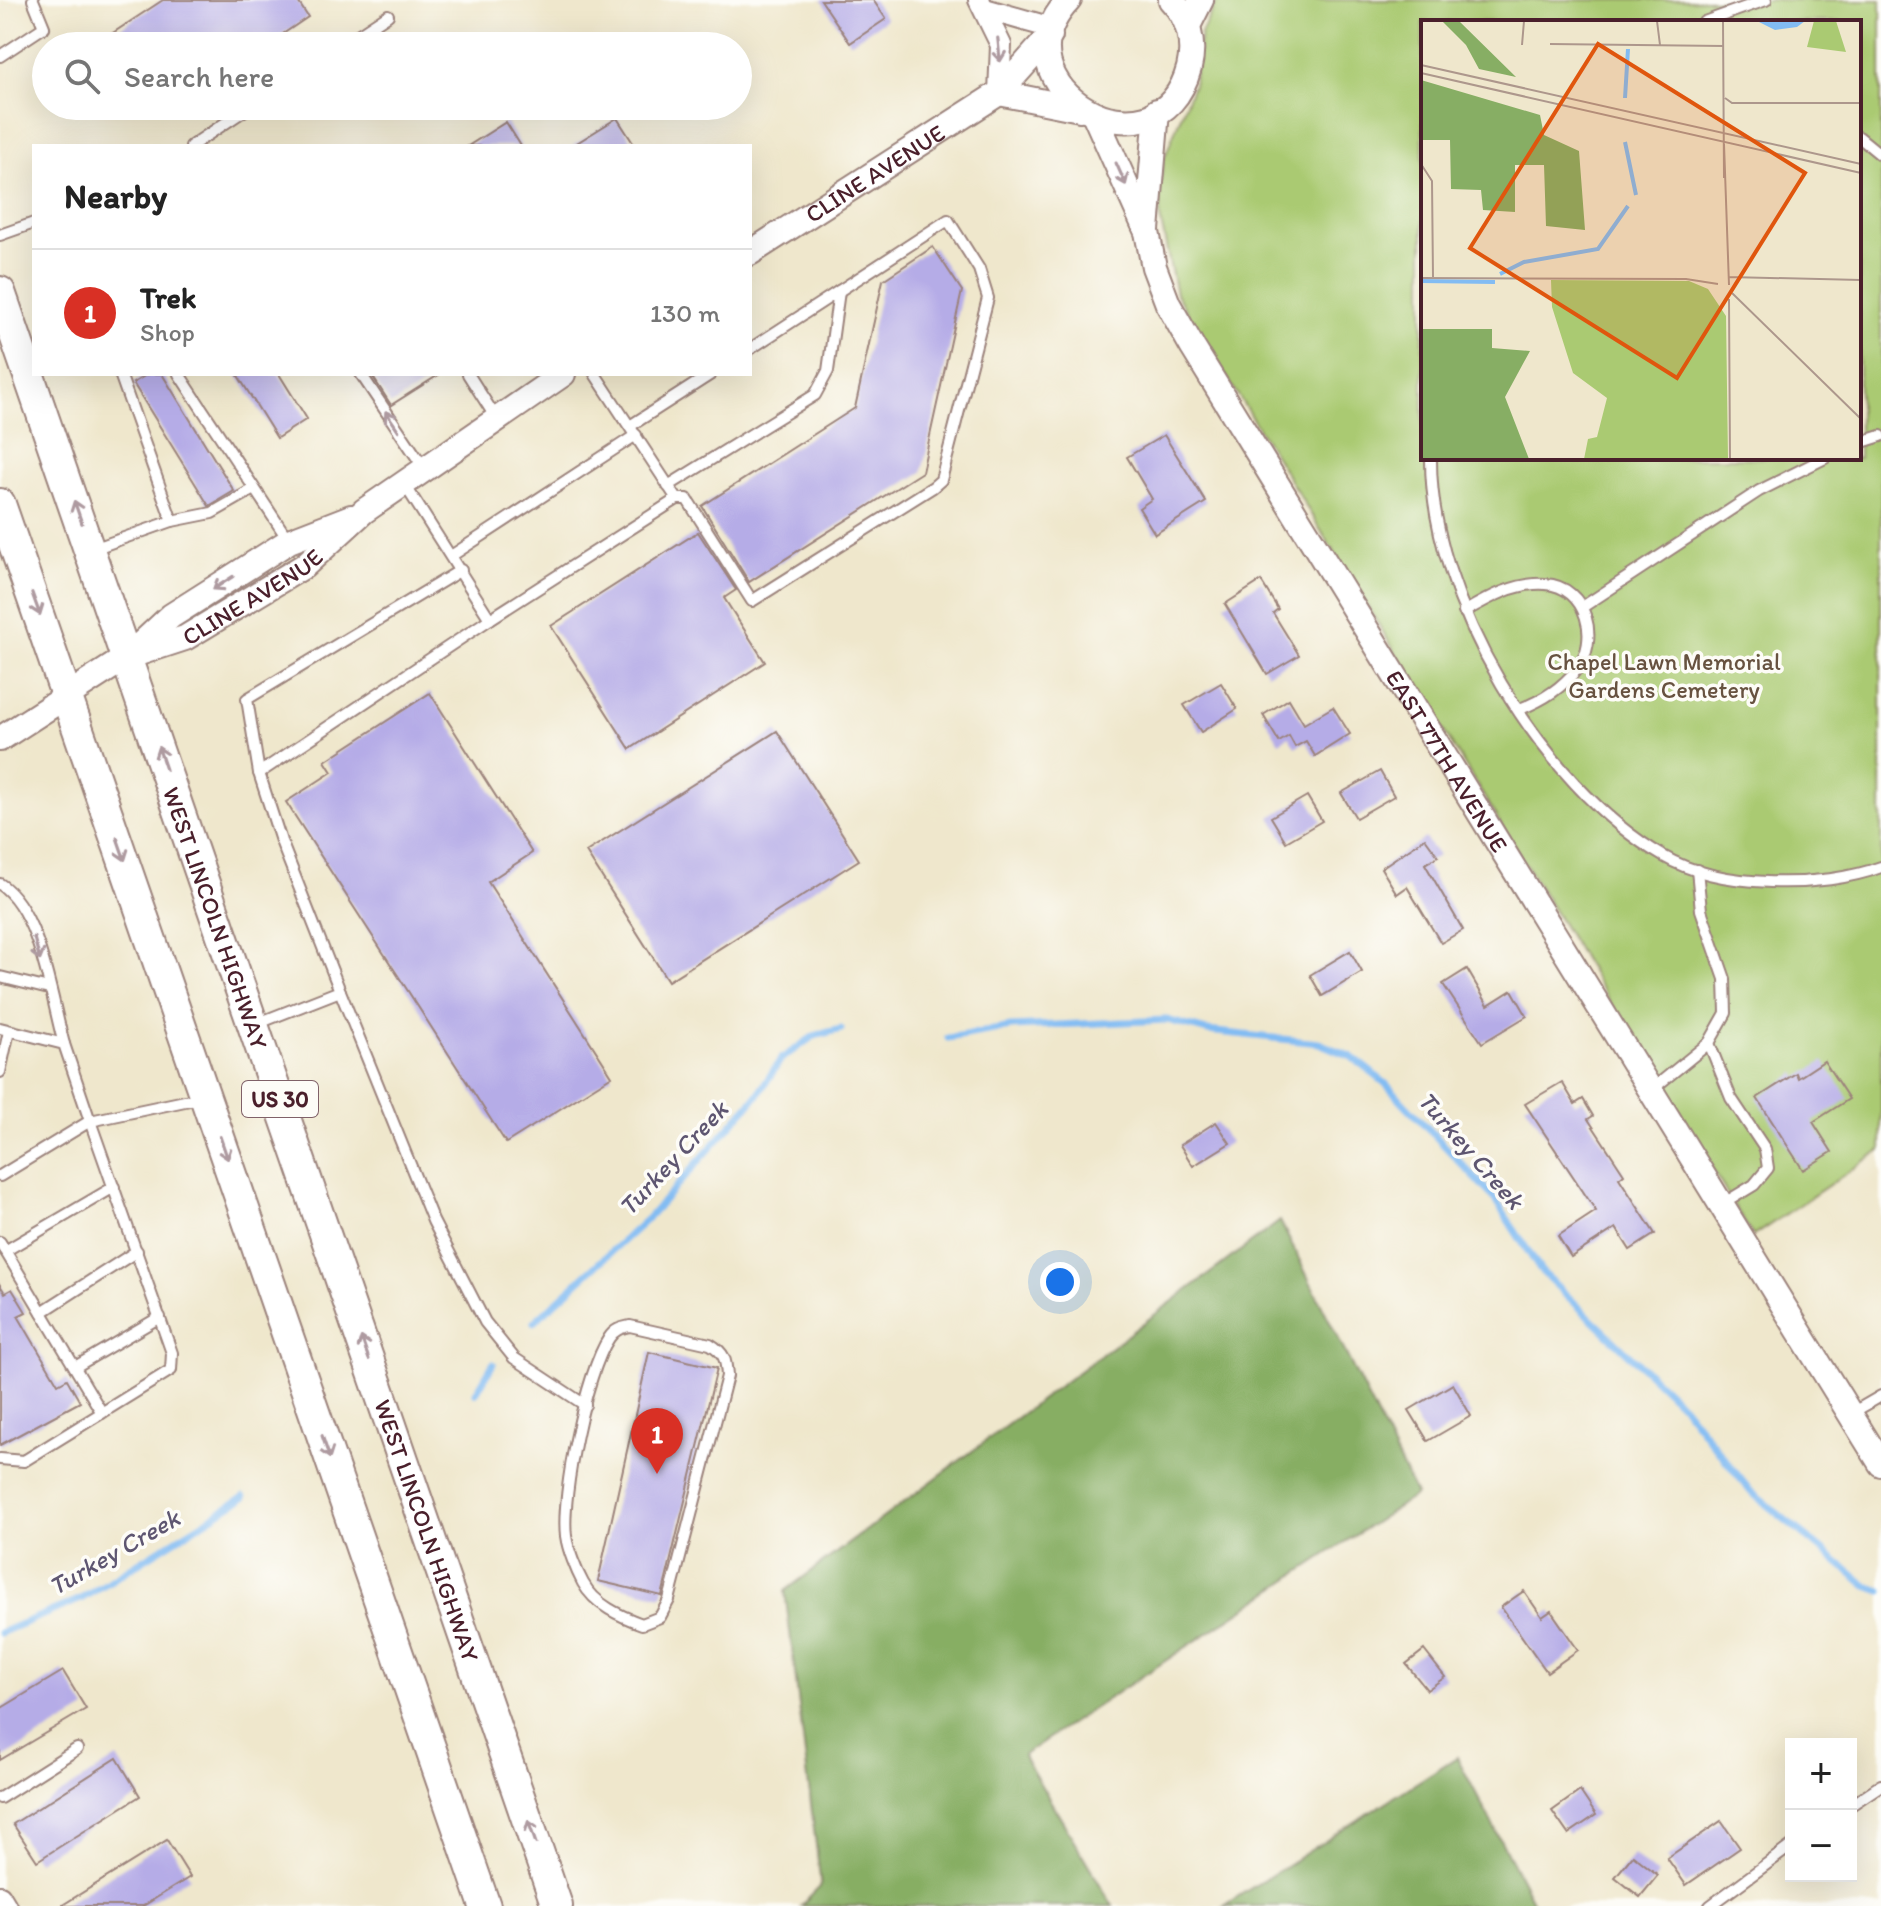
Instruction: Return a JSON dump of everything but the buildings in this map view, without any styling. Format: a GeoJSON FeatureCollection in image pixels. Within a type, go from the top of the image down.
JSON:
{"type":"FeatureCollection","features":[{"type":"Feature","properties":{"kind":"main road","name":"WEST LINCOLN HIGHWAY"},"geometry":{"type":"LineString","coordinates":[[0,292],[30,364]]}},
{"type":"Feature","properties":{"kind":"main road","name":"WEST LINCOLN HIGHWAY"},"geometry":{"type":"LineString","coordinates":[[34,376],[127,657],[557,1906]]}},
{"type":"Feature","properties":{"kind":"main road","name":"US 30"},"geometry":{"type":"LineString","coordinates":[[0,504],[15,563],[68,695],[485,1906]]}},
{"type":"Feature","properties":{"kind":"street","name":"CLINE AVENUE"},"geometry":{"type":"LineString","coordinates":[[752,252],[999,93],[1051,32],[1069,0]]}},
{"type":"Feature","properties":{"kind":"street"},"geometry":{"type":"LineString","coordinates":[[982,4],[1001,45],[999,93],[1127,121],[1157,111],[1180,89],[1187,74],[1191,58],[1188,26],[1171,0]]}},
{"type":"Feature","properties":{"kind":"street"},"geometry":{"type":"LineString","coordinates":[[1188,26],[1201,0]]}},
{"type":"Feature","properties":{"kind":"street"},"geometry":{"type":"LineString","coordinates":[[982,4],[1051,32]]}},
{"type":"Feature","properties":{"kind":"street","name":"EAST 77TH AVENUE"},"geometry":{"type":"LineString","coordinates":[[1051,32],[1052,69],[1058,84],[1088,112],[1147,232],[1168,304],[1193,348],[1881,1464]]}},
{"type":"Feature","properties":{"kind":"street","name":"EAST 77TH AVENUE"},"geometry":{"type":"LineString","coordinates":[[1147,232],[1157,111]]}},
{"type":"Feature","properties":{"kind":"street","name":"CLINE AVENUE"},"geometry":{"type":"LineString","coordinates":[[127,657],[185,638],[304,566],[364,511],[560,376]]}},
{"type":"Feature","properties":{"kind":"street","name":"CLINE AVENUE"},"geometry":{"type":"LineString","coordinates":[[0,739],[127,657],[171,616],[289,541],[364,511]]}},
{"type":"Feature","properties":{"kind":"street"},"geometry":{"type":"LineString","coordinates":[[0,1896],[6,1906]]}},
{"type":"Feature","properties":{"kind":"lane"},"geometry":{"type":"LineString","coordinates":[[33,0],[44,27],[36,32]]}},
{"type":"Feature","properties":{"kind":"lane"},"geometry":{"type":"LineString","coordinates":[[1710,20],[1766,0]]}},
{"type":"Feature","properties":{"kind":"lane"},"geometry":{"type":"LineString","coordinates":[[362,32],[388,15]]}},
{"type":"Feature","properties":{"kind":"lane"},"geometry":{"type":"LineString","coordinates":[[0,56],[32,35]]}},
{"type":"Feature","properties":{"kind":"lane"},"geometry":{"type":"LineString","coordinates":[[194,144],[230,120]]}},
{"type":"Feature","properties":{"kind":"lane"},"geometry":{"type":"LineString","coordinates":[[1861,139],[1881,155]]}},
{"type":"Feature","properties":{"kind":"lane"},"geometry":{"type":"LineString","coordinates":[[259,773],[677,499],[687,499],[752,601],[941,480],[988,298],[979,269],[948,220],[752,348]]}},
{"type":"Feature","properties":{"kind":"lane"},"geometry":{"type":"LineString","coordinates":[[0,235],[32,224]]}},
{"type":"Feature","properties":{"kind":"lane"},"geometry":{"type":"LineString","coordinates":[[668,486],[815,395],[828,371],[839,291]]}},
{"type":"Feature","properties":{"kind":"lane"},"geometry":{"type":"LineString","coordinates":[[121,376],[172,521]]}},
{"type":"Feature","properties":{"kind":"lane"},"geometry":{"type":"LineString","coordinates":[[180,376],[289,541]]}},
{"type":"Feature","properties":{"kind":"lane"},"geometry":{"type":"LineString","coordinates":[[362,376],[451,556],[490,619]]}},
{"type":"Feature","properties":{"kind":"lane"},"geometry":{"type":"LineString","coordinates":[[469,376],[496,418]]}},
{"type":"Feature","properties":{"kind":"lane"},"geometry":{"type":"LineString","coordinates":[[596,376],[677,499]]}},
{"type":"Feature","properties":{"kind":"lane"},"geometry":{"type":"LineString","coordinates":[[451,556],[708,376]]}},
{"type":"Feature","properties":{"kind":"lane"},"geometry":{"type":"LineString","coordinates":[[1861,442],[1881,436]]}},
{"type":"Feature","properties":{"kind":"lane"},"geometry":{"type":"LineString","coordinates":[[1431,460],[1434,503],[1446,557],[1464,612],[1496,675],[1565,773],[1617,824],[1664,857],[1697,870],[1794,885],[1857,876],[1881,867]]}},
{"type":"Feature","properties":{"kind":"lane"},"geometry":{"type":"LineString","coordinates":[[1584,606],[1746,498],[1821,460]]}},
{"type":"Feature","properties":{"kind":"lane"},"geometry":{"type":"LineString","coordinates":[[91,550],[172,521],[212,513],[254,489]]}},
{"type":"Feature","properties":{"kind":"lane"},"geometry":{"type":"LineString","coordinates":[[461,570],[247,699],[259,773],[281,841],[433,1221],[485,1322],[514,1358],[585,1405]]}},
{"type":"Feature","properties":{"kind":"lane"},"geometry":{"type":"LineString","coordinates":[[1464,612],[1518,587],[1548,584],[1570,593],[1584,606],[1588,639],[1579,668],[1536,703],[1520,709]]}},
{"type":"Feature","properties":{"kind":"lane"},"geometry":{"type":"LineString","coordinates":[[1650,1091],[1709,1043],[1726,1013],[1725,979],[1701,910],[1697,870]]}},
{"type":"Feature","properties":{"kind":"lane"},"geometry":{"type":"LineString","coordinates":[[0,884],[13,892],[29,918],[64,1044],[172,1353],[171,1370],[102,1413],[24,1461],[0,1459]]}},
{"type":"Feature","properties":{"kind":"lane"},"geometry":{"type":"LineString","coordinates":[[0,977],[49,989]]}},
{"type":"Feature","properties":{"kind":"lane"},"geometry":{"type":"LineString","coordinates":[[254,1024],[340,991]]}},
{"type":"Feature","properties":{"kind":"lane"},"geometry":{"type":"LineString","coordinates":[[0,1072],[5,1030],[64,1044]]}},
{"type":"Feature","properties":{"kind":"lane"},"geometry":{"type":"LineString","coordinates":[[1709,1043],[1731,1098],[1765,1149],[1768,1168],[1754,1185],[1721,1205]]}},
{"type":"Feature","properties":{"kind":"lane"},"geometry":{"type":"LineString","coordinates":[[0,1176],[90,1121],[206,1096]]}},
{"type":"Feature","properties":{"kind":"lane"},"geometry":{"type":"LineString","coordinates":[[102,1413],[3,1246],[114,1187]]}},
{"type":"Feature","properties":{"kind":"lane"},"geometry":{"type":"LineString","coordinates":[[42,1312],[137,1251]]}},
{"type":"Feature","properties":{"kind":"lane"},"geometry":{"type":"LineString","coordinates":[[75,1367],[160,1317]]}},
{"type":"Feature","properties":{"kind":"lane"},"geometry":{"type":"LineString","coordinates":[[630,1326],[710,1344],[721,1351],[726,1360],[727,1376],[669,1600],[660,1617],[642,1624],[613,1614],[584,1585],[566,1538],[566,1498],[585,1405],[609,1338],[618,1329],[630,1326]]}},
{"type":"Feature","properties":{"kind":"lane"},"geometry":{"type":"LineString","coordinates":[[1850,1414],[1881,1396]]}},
{"type":"Feature","properties":{"kind":"lane"},"geometry":{"type":"LineString","coordinates":[[0,1798],[77,1749]]}},
{"type":"Feature","properties":{"kind":"lane"},"geometry":{"type":"LineString","coordinates":[[1857,1801],[1881,1785]]}},
{"type":"Feature","properties":{"kind":"lane"},"geometry":{"type":"LineString","coordinates":[[1710,1906],[1785,1850]]}},
{"type":"Feature","properties":{"kind":"green space","name":"Chapel Lawn Memorial Gardens Cemetery"},"geometry":{"type":"Polygon","coordinates":[[[1217,0],[1881,0],[1881,1150],[1753,1236],[1176,294],[1160,217],[1160,183],[1164,159],[1193,85],[1201,33],[1217,0]]]}},
{"type":"Feature","properties":{"kind":"green space"},"geometry":{"type":"Polygon","coordinates":[[[1280,1221],[1416,1495],[1023,1755],[1113,1906],[801,1906],[821,1886],[785,1591],[1280,1221]]]}},
{"type":"Feature","properties":{"kind":"green space"},"geometry":{"type":"Polygon","coordinates":[[[1457,1757],[1535,1906],[1223,1906],[1457,1757]]]}},
{"type":"Feature","properties":{"kind":"waterway","name":"Turkey Creek"},"geometry":{"type":"LineString","coordinates":[[948,1038],[1011,1027],[1167,1020],[1207,1031],[1319,1043],[1352,1057],[1385,1083],[1494,1198],[1540,1270],[1682,1405],[1751,1492],[1867,1586],[1881,1591]]}},
{"type":"Feature","properties":{"kind":"waterway","name":"Turkey Creek"},"geometry":{"type":"LineString","coordinates":[[534,1322],[648,1218],[757,1096],[781,1059],[814,1036],[841,1029]]}},
{"type":"Feature","properties":{"kind":"waterway","name":"Turkey Creek"},"geometry":{"type":"LineString","coordinates":[[476,1393],[493,1364]]}},
{"type":"Feature","properties":{"kind":"waterway","name":"Turkey Creek"},"geometry":{"type":"LineString","coordinates":[[0,1633],[81,1599],[244,1497]]}},
{"type":"Feature","properties":{"kind":"place","name":"Trek"},"geometry":{"type":"Point","coordinates":[657,1474]}}]}
